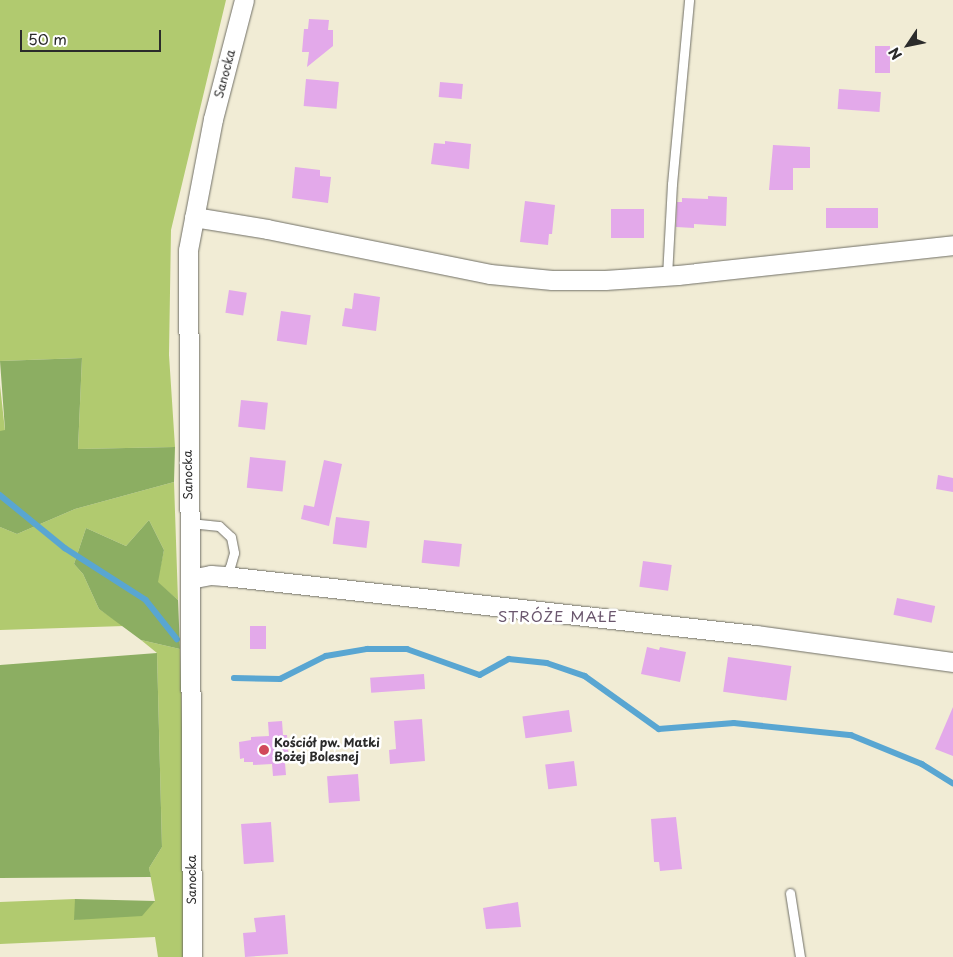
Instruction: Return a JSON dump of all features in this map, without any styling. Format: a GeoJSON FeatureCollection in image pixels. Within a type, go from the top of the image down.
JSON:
{"type":"FeatureCollection","features":[{"type":"Feature","properties":{"kind":"street","name":"Sanocka"},"geometry":{"type":"LineString","coordinates":[[192,957],[188,250],[213,119],[244,0]]}},
{"type":"Feature","properties":{"kind":"street"},"geometry":{"type":"LineString","coordinates":[[194,217],[267,229],[490,274],[552,280],[667,276],[953,245]]}},
{"type":"Feature","properties":{"kind":"street"},"geometry":{"type":"LineString","coordinates":[[190,579],[211,575],[224,576],[766,636],[953,662]]}},
{"type":"Feature","properties":{"kind":"lane"},"geometry":{"type":"LineString","coordinates":[[667,276],[672,184],[690,0]]}},
{"type":"Feature","properties":{"kind":"lane"},"geometry":{"type":"LineString","coordinates":[[190,523],[219,526],[231,537],[234,553],[230,567],[224,576]]}},
{"type":"Feature","properties":{"kind":"lane"},"geometry":{"type":"LineString","coordinates":[[790,893],[800,957]]}},
{"type":"Feature","properties":{"kind":"green space"},"geometry":{"type":"Polygon","coordinates":[[[0,0],[226,0],[171,230],[169,355],[175,447],[78,449],[82,358],[0,361],[0,0]]]}},
{"type":"Feature","properties":{"kind":"green space"},"geometry":{"type":"Polygon","coordinates":[[[82,358],[78,449],[175,447],[174,482],[75,509],[17,534],[0,527],[0,431],[5,430],[0,361],[82,358]]]}},
{"type":"Feature","properties":{"kind":"green space"},"geometry":{"type":"Polygon","coordinates":[[[0,385],[5,431],[0,431],[0,385]]]}},
{"type":"Feature","properties":{"kind":"green space"},"geometry":{"type":"Polygon","coordinates":[[[174,482],[178,600],[157,582],[164,550],[149,520],[126,546],[86,528],[74,564],[83,574],[99,609],[124,626],[0,630],[0,527],[17,534],[75,509],[174,482]]]}},
{"type":"Feature","properties":{"kind":"green space"},"geometry":{"type":"Polygon","coordinates":[[[149,520],[164,550],[158,582],[178,600],[180,649],[141,640],[99,609],[83,574],[74,564],[86,528],[126,546],[149,520]]]}},
{"type":"Feature","properties":{"kind":"green space"},"geometry":{"type":"Polygon","coordinates":[[[141,640],[180,649],[185,845],[183,957],[158,957],[155,937],[0,944],[0,902],[75,899],[75,920],[155,901],[149,868],[162,847],[157,653],[141,640]]]}},
{"type":"Feature","properties":{"kind":"green space"},"geometry":{"type":"Polygon","coordinates":[[[157,653],[162,847],[149,868],[151,877],[0,878],[0,665],[157,653]]]}},
{"type":"Feature","properties":{"kind":"green space"},"geometry":{"type":"Polygon","coordinates":[[[75,899],[155,901],[142,916],[74,920],[75,899]]]}},
{"type":"Feature","properties":{"kind":"building"},"geometry":{"type":"Polygon","coordinates":[[[309,19],[329,20],[328,30],[333,30],[333,46],[307,67],[309,52],[302,52],[304,29],[308,29],[309,19]]]}},
{"type":"Feature","properties":{"kind":"building"},"geometry":{"type":"Polygon","coordinates":[[[875,46],[890,46],[890,73],[875,73],[875,46]]]}},
{"type":"Feature","properties":{"kind":"building"},"geometry":{"type":"Polygon","coordinates":[[[306,79],[339,82],[337,109],[304,106],[306,79]]]}},
{"type":"Feature","properties":{"kind":"building"},"geometry":{"type":"Polygon","coordinates":[[[440,82],[463,84],[462,99],[439,97],[440,82]]]}},
{"type":"Feature","properties":{"kind":"building"},"geometry":{"type":"Polygon","coordinates":[[[839,89],[881,92],[880,112],[838,109],[839,89]]]}},
{"type":"Feature","properties":{"kind":"building"},"geometry":{"type":"Polygon","coordinates":[[[445,141],[471,144],[469,169],[431,164],[434,143],[445,144],[445,141]]]}},
{"type":"Feature","properties":{"kind":"building"},"geometry":{"type":"Polygon","coordinates":[[[773,145],[810,147],[810,168],[793,168],[793,190],[769,190],[773,145]]]}},
{"type":"Feature","properties":{"kind":"building"},"geometry":{"type":"Polygon","coordinates":[[[295,167],[320,170],[320,176],[331,177],[328,203],[292,198],[295,167]]]}},
{"type":"Feature","properties":{"kind":"building"},"geometry":{"type":"Polygon","coordinates":[[[708,196],[727,197],[726,226],[694,224],[694,228],[676,227],[677,202],[682,202],[682,198],[708,199],[708,196]]]}},
{"type":"Feature","properties":{"kind":"building"},"geometry":{"type":"Polygon","coordinates":[[[525,201],[555,205],[552,234],[549,234],[548,245],[520,242],[525,201]]]}},
{"type":"Feature","properties":{"kind":"building"},"geometry":{"type":"Polygon","coordinates":[[[826,208],[878,208],[878,228],[826,228],[826,208]]]}},
{"type":"Feature","properties":{"kind":"building"},"geometry":{"type":"Polygon","coordinates":[[[611,209],[644,209],[644,238],[611,238],[611,209]]]}},
{"type":"Feature","properties":{"kind":"building"},"geometry":{"type":"Polygon","coordinates":[[[229,290],[247,293],[243,316],[225,313],[229,290]]]}},
{"type":"Feature","properties":{"kind":"building"},"geometry":{"type":"Polygon","coordinates":[[[354,293],[380,297],[376,331],[342,326],[345,308],[352,309],[354,293]]]}},
{"type":"Feature","properties":{"kind":"building"},"geometry":{"type":"Polygon","coordinates":[[[281,311],[311,315],[307,345],[277,341],[281,311]]]}},
{"type":"Feature","properties":{"kind":"building"},"geometry":{"type":"Polygon","coordinates":[[[241,400],[268,403],[265,430],[238,427],[241,400]]]}},
{"type":"Feature","properties":{"kind":"building"},"geometry":{"type":"Polygon","coordinates":[[[250,457],[286,461],[283,492],[247,488],[250,457]]]}},
{"type":"Feature","properties":{"kind":"building"},"geometry":{"type":"Polygon","coordinates":[[[324,460],[342,464],[329,526],[301,519],[304,505],[314,507],[324,460]]]}},
{"type":"Feature","properties":{"kind":"building"},"geometry":{"type":"Polygon","coordinates":[[[938,475],[953,478],[953,492],[936,489],[938,475]]]}},
{"type":"Feature","properties":{"kind":"building"},"geometry":{"type":"Polygon","coordinates":[[[336,517],[370,521],[366,548],[333,544],[336,517]]]}},
{"type":"Feature","properties":{"kind":"building"},"geometry":{"type":"Polygon","coordinates":[[[424,540],[462,544],[459,567],[422,563],[424,540]]]}},
{"type":"Feature","properties":{"kind":"building"},"geometry":{"type":"Polygon","coordinates":[[[643,561],[672,565],[668,591],[639,587],[643,561]]]}},
{"type":"Feature","properties":{"kind":"building"},"geometry":{"type":"Polygon","coordinates":[[[897,598],[935,606],[932,623],[893,615],[897,598]]]}},
{"type":"Feature","properties":{"kind":"building"},"geometry":{"type":"Polygon","coordinates":[[[250,626],[266,626],[266,649],[250,649],[250,626]]]}},
{"type":"Feature","properties":{"kind":"building"},"geometry":{"type":"Polygon","coordinates":[[[647,647],[659,650],[660,647],[686,652],[680,682],[641,674],[647,647]]]}},
{"type":"Feature","properties":{"kind":"building"},"geometry":{"type":"Polygon","coordinates":[[[728,657],[791,666],[787,701],[723,692],[728,657]]]}},
{"type":"Feature","properties":{"kind":"building"},"geometry":{"type":"Polygon","coordinates":[[[424,674],[425,689],[371,693],[370,678],[424,674]]]}},
{"type":"Feature","properties":{"kind":"building"},"geometry":{"type":"Polygon","coordinates":[[[953,707],[953,756],[935,749],[953,707]]]}},
{"type":"Feature","properties":{"kind":"building"},"geometry":{"type":"Polygon","coordinates":[[[569,710],[572,732],[526,738],[522,717],[569,710]]]}},
{"type":"Feature","properties":{"kind":"building"},"geometry":{"type":"Polygon","coordinates":[[[422,719],[425,761],[390,764],[389,750],[396,749],[394,721],[422,719]]]}},
{"type":"Feature","properties":{"kind":"building","name":"Kościół pw. Matki Bożej Bolesnej"},"geometry":{"type":"Polygon","coordinates":[[[282,721],[283,735],[287,735],[289,763],[285,763],[286,775],[273,776],[272,764],[253,765],[253,762],[244,762],[244,758],[240,759],[239,742],[251,740],[251,737],[269,736],[268,722],[282,721]]]}},
{"type":"Feature","properties":{"kind":"building"},"geometry":{"type":"Polygon","coordinates":[[[574,761],[577,786],[548,789],[545,765],[574,761]]]}},
{"type":"Feature","properties":{"kind":"building"},"geometry":{"type":"Polygon","coordinates":[[[358,774],[360,801],[329,803],[327,776],[358,774]]]}},
{"type":"Feature","properties":{"kind":"building"},"geometry":{"type":"Polygon","coordinates":[[[676,817],[682,869],[660,871],[659,862],[654,862],[651,819],[676,817]]]}},
{"type":"Feature","properties":{"kind":"building"},"geometry":{"type":"Polygon","coordinates":[[[271,822],[274,862],[244,864],[241,824],[271,822]]]}},
{"type":"Feature","properties":{"kind":"building"},"geometry":{"type":"Polygon","coordinates":[[[518,902],[521,927],[486,929],[483,908],[518,902]]]}},
{"type":"Feature","properties":{"kind":"building"},"geometry":{"type":"Polygon","coordinates":[[[285,915],[288,954],[245,957],[243,933],[256,932],[254,918],[285,915]]]}},
{"type":"Feature","properties":{"kind":"waterway"},"geometry":{"type":"LineString","coordinates":[[0,495],[65,548],[146,600],[177,639]]}},
{"type":"Feature","properties":{"kind":"waterway"},"geometry":{"type":"LineString","coordinates":[[234,678],[280,679],[326,656],[367,649],[407,649],[480,675],[509,659],[547,663],[585,676],[659,729],[734,723],[851,735],[922,764],[953,783]]}},
{"type":"Feature","properties":{"kind":"place","name":"Kościół pw. Matki Bożej Bolesnej"},"geometry":{"type":"Point","coordinates":[264,750]}},
{"type":"Feature","properties":{"kind":"district","name":"STRÓŻE MAŁE"},"geometry":{"type":"Point","coordinates":[558,616]}}]}
